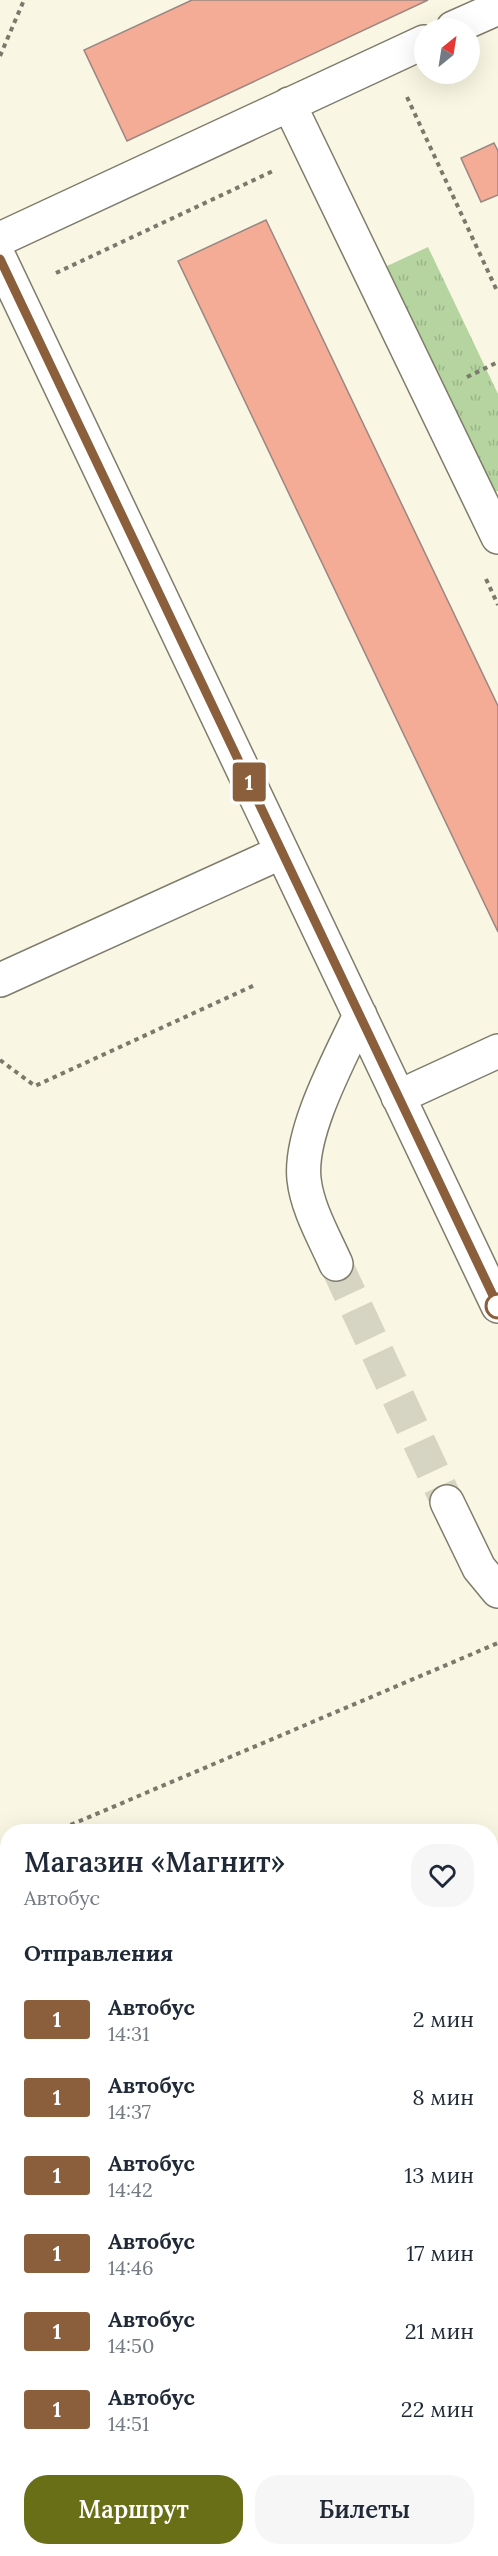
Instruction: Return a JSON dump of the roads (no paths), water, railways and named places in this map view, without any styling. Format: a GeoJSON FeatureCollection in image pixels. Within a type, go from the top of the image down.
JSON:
{"type":"FeatureCollection","features":[{"type":"Feature","properties":{"kind":"street"},"geometry":{"type":"LineString","coordinates":[[476,18],[498,8]]}},
{"type":"Feature","properties":{"kind":"street"},"geometry":{"type":"LineString","coordinates":[[0,238],[414,47]]}},
{"type":"Feature","properties":{"kind":"street"},"geometry":{"type":"LineString","coordinates":[[290,104],[498,537]]}},
{"type":"Feature","properties":{"kind":"street"},"geometry":{"type":"LineString","coordinates":[[0,259],[496,1296]]}},
{"type":"Feature","properties":{"kind":"street"},"geometry":{"type":"LineString","coordinates":[[0,980],[282,852]]}},
{"type":"Feature","properties":{"kind":"street"},"geometry":{"type":"LineString","coordinates":[[336,1264],[307,1196],[304,1164],[317,1111],[360,1015]]}},
{"type":"Feature","properties":{"kind":"street"},"geometry":{"type":"LineString","coordinates":[[399,1097],[498,1051]]}},
{"type":"Feature","properties":{"kind":"street"},"geometry":{"type":"LineString","coordinates":[[447,1502],[479,1568],[498,1591]]}},
{"type":"Feature","properties":{"kind":"tunnel"},"geometry":{"type":"LineString","coordinates":[[336,1264],[447,1502]]}}]}
